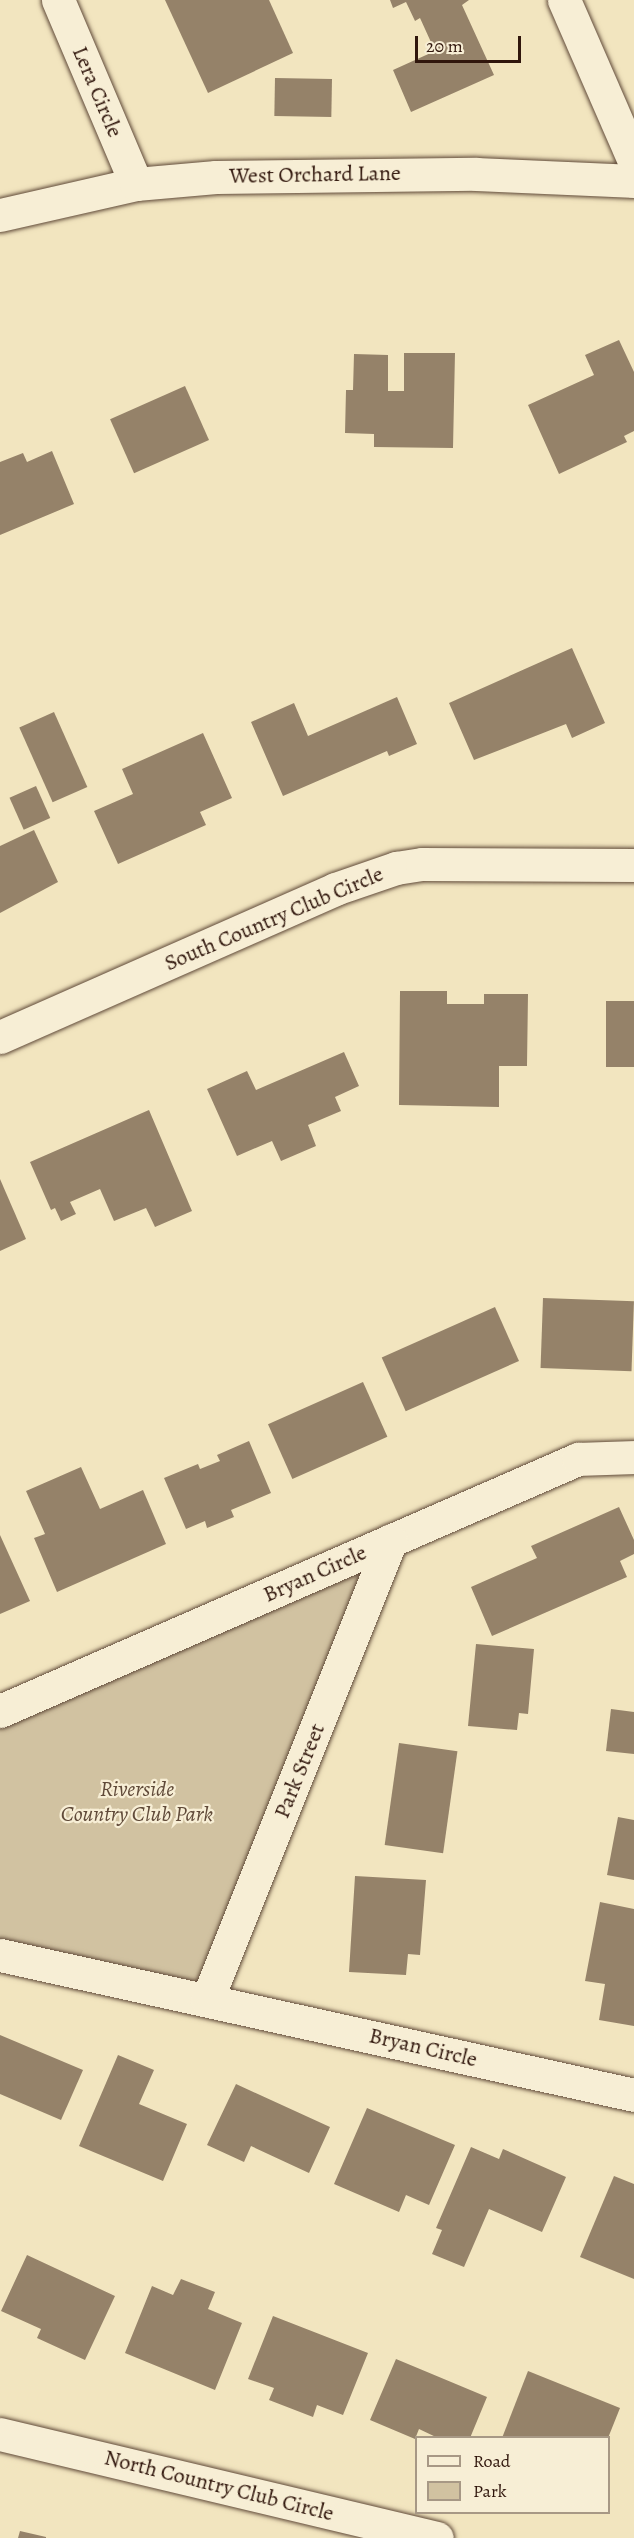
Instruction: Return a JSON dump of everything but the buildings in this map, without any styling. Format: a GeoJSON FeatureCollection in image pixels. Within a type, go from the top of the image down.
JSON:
{"type":"FeatureCollection","features":[{"type":"Feature","properties":{"kind":"street","name":"Lera Circle"},"geometry":{"type":"LineString","coordinates":[[57,0],[136,184]]}},
{"type":"Feature","properties":{"kind":"street"},"geometry":{"type":"LineString","coordinates":[[564,0],[634,161]]}},
{"type":"Feature","properties":{"kind":"street","name":"West Orchard Lane"},"geometry":{"type":"LineString","coordinates":[[0,215],[136,184],[297,173],[476,174],[634,181]]}},
{"type":"Feature","properties":{"kind":"street","name":"South Country Club Circle"},"geometry":{"type":"LineString","coordinates":[[0,1037],[335,889],[396,868],[433,864],[634,865]]}},
{"type":"Feature","properties":{"kind":"street","name":"Bryan Circle"},"geometry":{"type":"LineString","coordinates":[[0,1711],[578,1459],[634,1457]]}},
{"type":"Feature","properties":{"kind":"street","name":"Park Street"},"geometry":{"type":"LineString","coordinates":[[207,2000],[391,1541]]}},
{"type":"Feature","properties":{"kind":"street","name":"Bryan Circle"},"geometry":{"type":"LineString","coordinates":[[0,1955],[634,2095]]}},
{"type":"Feature","properties":{"kind":"street","name":"North Country Club Circle"},"geometry":{"type":"LineString","coordinates":[[0,2434],[437,2538]]}},
{"type":"Feature","properties":{"kind":"green space","name":"Riverside Country Club Park"},"geometry":{"type":"Polygon","coordinates":[[[391,1541],[207,2000],[0,1955],[0,1711],[391,1541]]]}}]}
